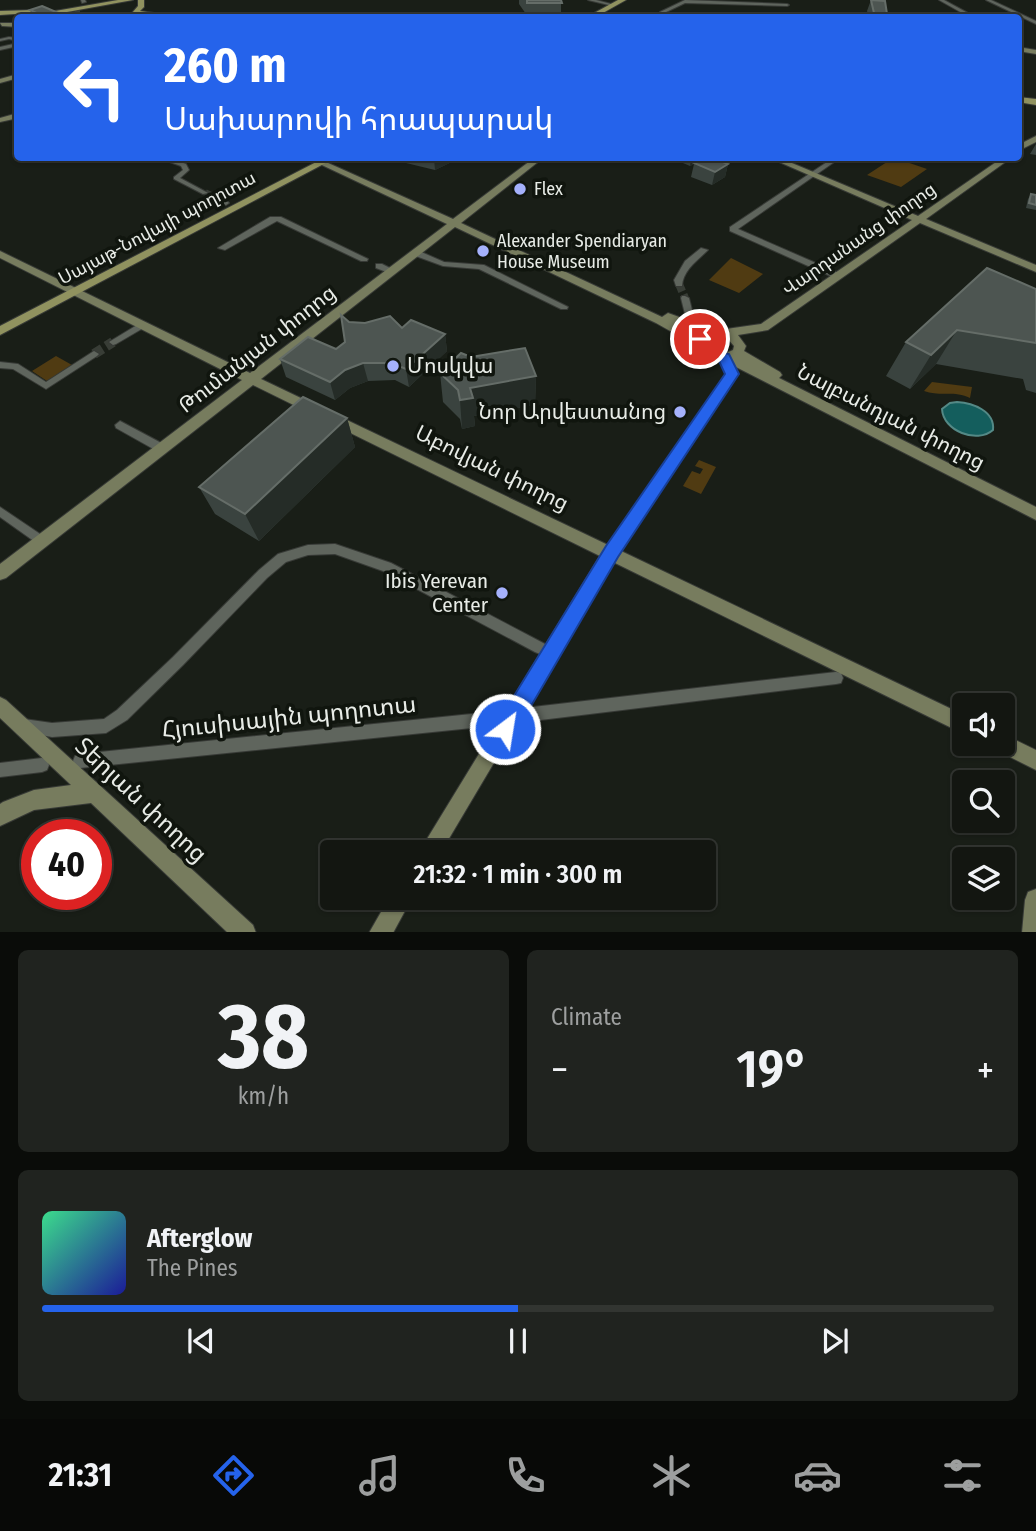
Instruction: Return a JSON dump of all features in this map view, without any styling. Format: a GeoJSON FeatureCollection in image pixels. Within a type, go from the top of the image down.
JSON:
{"type":"FeatureCollection","features":[{"type":"Feature","properties":{"kind":"main road"},"geometry":{"type":"LineString","coordinates":[[48,14],[142,0],[141,7],[134,12],[154,14]]}},
{"type":"Feature","properties":{"kind":"main road"},"geometry":{"type":"LineString","coordinates":[[596,14],[623,0]]}},
{"type":"Feature","properties":{"kind":"main road"},"geometry":{"type":"LineString","coordinates":[[603,14],[630,0]]}},
{"type":"Feature","properties":{"kind":"main road"},"geometry":{"type":"LineString","coordinates":[[46,14],[84,7],[130,9],[135,6],[127,2]]}},
{"type":"Feature","properties":{"kind":"main road"},"geometry":{"type":"LineString","coordinates":[[84,7],[126,14]]}},
{"type":"Feature","properties":{"kind":"main road"},"geometry":{"type":"LineString","coordinates":[[47,14],[67,10]]}},
{"type":"Feature","properties":{"kind":"main road","name":"Սայաթ-Նովայի պողոտա"},"geometry":{"type":"LineString","coordinates":[[0,331],[222,201],[314,161]]}},
{"type":"Feature","properties":{"kind":"main road","name":"Սայաթ-Նովայի պողոտա"},"geometry":{"type":"LineString","coordinates":[[0,321],[68,290],[315,161]]}},
{"type":"Feature","properties":{"kind":"street"},"geometry":{"type":"LineString","coordinates":[[590,0],[613,5]]}},
{"type":"Feature","properties":{"kind":"street"},"geometry":{"type":"LineString","coordinates":[[941,0],[967,14]]}},
{"type":"Feature","properties":{"kind":"street"},"geometry":{"type":"LineString","coordinates":[[988,0],[1017,14]]}},
{"type":"Feature","properties":{"kind":"street"},"geometry":{"type":"LineString","coordinates":[[665,14],[687,1],[787,5]]}},
{"type":"Feature","properties":{"kind":"street"},"geometry":{"type":"LineString","coordinates":[[173,161],[184,165],[186,170],[176,178],[205,193]]}},
{"type":"Feature","properties":{"kind":"street"},"geometry":{"type":"LineString","coordinates":[[323,161],[665,317],[709,332]]}},
{"type":"Feature","properties":{"kind":"street","name":"Թումանյան փողոց"},"geometry":{"type":"LineString","coordinates":[[0,573],[253,378],[386,268],[416,253],[535,161]]}},
{"type":"Feature","properties":{"kind":"street"},"geometry":{"type":"LineString","coordinates":[[781,161],[1036,269]]}},
{"type":"Feature","properties":{"kind":"street"},"geometry":{"type":"LineString","coordinates":[[832,161],[733,229],[838,276]]}},
{"type":"Feature","properties":{"kind":"street","name":"Վարդանանց փողոց"},"geometry":{"type":"LineString","coordinates":[[709,332],[725,333],[764,327],[1003,161]]}},
{"type":"Feature","properties":{"kind":"street"},"geometry":{"type":"LineString","coordinates":[[222,248],[272,219],[278,219],[364,259]]}},
{"type":"Feature","properties":{"kind":"street"},"geometry":{"type":"LineString","coordinates":[[455,222],[660,320],[699,342],[705,352],[732,354],[764,327]]}},
{"type":"Feature","properties":{"kind":"street"},"geometry":{"type":"LineString","coordinates":[[679,284],[678,280],[688,263],[705,250]]}},
{"type":"Feature","properties":{"kind":"street"},"geometry":{"type":"LineString","coordinates":[[416,253],[443,264],[481,267],[564,307]]}},
{"type":"Feature","properties":{"kind":"street","name":"Աբովյան փողոց"},"geometry":{"type":"LineString","coordinates":[[2,256],[952,718]]}},
{"type":"Feature","properties":{"kind":"street"},"geometry":{"type":"LineString","coordinates":[[685,298],[692,326]]}},
{"type":"Feature","properties":{"kind":"street"},"geometry":{"type":"LineString","coordinates":[[114,342],[142,325]]}},
{"type":"Feature","properties":{"kind":"street"},"geometry":{"type":"LineString","coordinates":[[699,342],[702,336],[709,332]]}},
{"type":"Feature","properties":{"kind":"street"},"geometry":{"type":"LineString","coordinates":[[436,840],[612,551],[732,374],[732,354],[738,342],[725,333]]}},
{"type":"Feature","properties":{"kind":"street","name":"Նալբանդյան փողոց"},"geometry":{"type":"LineString","coordinates":[[732,354],[1036,503]]}},
{"type":"Feature","properties":{"kind":"street","name":"Նալբանդյան փողոց"},"geometry":{"type":"LineString","coordinates":[[732,354],[1036,514]]}},
{"type":"Feature","properties":{"kind":"street"},"geometry":{"type":"LineString","coordinates":[[0,365],[15,366],[46,386],[94,355]]}},
{"type":"Feature","properties":{"kind":"street"},"geometry":{"type":"LineString","coordinates":[[120,425],[161,449]]}},
{"type":"Feature","properties":{"kind":"street"},"geometry":{"type":"LineString","coordinates":[[0,511],[42,541]]}},
{"type":"Feature","properties":{"kind":"street"},"geometry":{"type":"LineString","coordinates":[[21,726],[52,730],[106,726],[122,715],[282,558],[308,550],[335,549],[387,567],[540,648],[543,656],[541,669]]}},
{"type":"Feature","properties":{"kind":"street"},"geometry":{"type":"LineString","coordinates":[[540,648],[559,641]]}},
{"type":"Feature","properties":{"kind":"street"},"geometry":{"type":"LineString","coordinates":[[524,715],[836,678]]}},
{"type":"Feature","properties":{"kind":"street","name":"Տերյան փողոց"},"geometry":{"type":"LineString","coordinates":[[0,706],[69,763],[96,793],[244,932]]}},
{"type":"Feature","properties":{"kind":"street","name":"Հյուսիսային պողոտա"},"geometry":{"type":"LineString","coordinates":[[69,763],[501,718]]}},
{"type":"Feature","properties":{"kind":"street"},"geometry":{"type":"LineString","coordinates":[[1015,749],[1036,760]]}},
{"type":"Feature","properties":{"kind":"street"},"geometry":{"type":"LineString","coordinates":[[0,770],[42,765]]}},
{"type":"Feature","properties":{"kind":"street"},"geometry":{"type":"LineString","coordinates":[[0,816],[21,802],[31,799],[96,793]]}},
{"type":"Feature","properties":{"kind":"street"},"geometry":{"type":"LineString","coordinates":[[1033,932],[1036,900]]}},
{"type":"Feature","properties":{"kind":"street"},"geometry":{"type":"LineString","coordinates":[[381,932],[394,910]]}},
{"type":"Feature","properties":{"kind":"shaded area"},"geometry":{"type":"Polygon","coordinates":[[[888,161],[904,161],[927,169],[901,187],[867,175],[888,161]]]}},
{"type":"Feature","properties":{"kind":"shaded area"},"geometry":{"type":"Polygon","coordinates":[[[731,258],[763,274],[739,293],[709,280],[731,258]]]}},
{"type":"Feature","properties":{"kind":"shaded area"},"geometry":{"type":"Polygon","coordinates":[[[56,356],[72,365],[47,381],[32,371],[56,356]]]}},
{"type":"Feature","properties":{"kind":"shaded area"},"geometry":{"type":"Polygon","coordinates":[[[932,382],[972,387],[970,398],[959,394],[924,391],[932,382]]]}},
{"type":"Feature","properties":{"kind":"shaded area"},"geometry":{"type":"Polygon","coordinates":[[[699,460],[716,467],[701,494],[683,486],[692,471],[700,474],[703,469],[695,466],[699,460]]]}},
{"type":"Feature","properties":{"kind":"water"},"geometry":{"type":"Polygon","coordinates":[[[957,402],[982,409],[993,423],[993,430],[978,436],[954,429],[948,424],[942,409],[957,402]]]}},
{"type":"Feature","properties":{"kind":"building"},"geometry":{"type":"Polygon","coordinates":[[[527,0],[561,0],[562,3],[527,3],[527,0]]]}},
{"type":"Feature","properties":{"kind":"building"},"geometry":{"type":"Polygon","coordinates":[[[871,0],[885,1],[887,14],[874,13],[871,0]]]}},
{"type":"Feature","properties":{"kind":"building"},"geometry":{"type":"Polygon","coordinates":[[[42,6],[61,14],[38,14],[30,10],[42,6]]]}},
{"type":"Feature","properties":{"kind":"building"},"geometry":{"type":"Polygon","coordinates":[[[720,161],[728,164],[715,172],[694,163],[720,161]]]}},
{"type":"Feature","properties":{"kind":"building"},"geometry":{"type":"Polygon","coordinates":[[[1031,194],[1036,195],[1036,205],[1029,203],[1031,194]]]}},
{"type":"Feature","properties":{"kind":"building"},"geometry":{"type":"Polygon","coordinates":[[[987,268],[1036,289],[1036,343],[957,330],[931,355],[906,342],[987,268]]]}},
{"type":"Feature","properties":{"kind":"building"},"geometry":{"type":"Polygon","coordinates":[[[341,315],[349,322],[365,323],[390,316],[402,328],[411,320],[445,334],[406,369],[392,363],[363,363],[345,370],[330,382],[280,359],[308,337],[336,349],[345,342],[341,315]]]}},
{"type":"Feature","properties":{"kind":"building"},"geometry":{"type":"Polygon","coordinates":[[[525,348],[536,376],[470,388],[473,398],[460,400],[458,390],[440,373],[461,353],[471,357],[525,348]]]}},
{"type":"Feature","properties":{"kind":"building"},"geometry":{"type":"Polygon","coordinates":[[[303,397],[347,418],[245,514],[199,487],[303,397]]]}},
{"type":"Feature","properties":{"kind":"tunnel"},"geometry":{"type":"LineString","coordinates":[[22,14],[80,13]]}},
{"type":"Feature","properties":{"kind":"tunnel"},"geometry":{"type":"LineString","coordinates":[[205,193],[217,199]]}},
{"type":"Feature","properties":{"kind":"tunnel"},"geometry":{"type":"LineString","coordinates":[[679,284],[685,298]]}},
{"type":"Feature","properties":{"kind":"tunnel"},"geometry":{"type":"LineString","coordinates":[[94,354],[113,342]]}},
{"type":"Feature","properties":{"kind":"place","name":"Flex"},"geometry":{"type":"Point","coordinates":[520,189]}},
{"type":"Feature","properties":{"kind":"place","name":"Alexander Spendiaryan House Museum"},"geometry":{"type":"Point","coordinates":[483,251]}},
{"type":"Feature","properties":{"kind":"place","name":"Մոսկվա"},"geometry":{"type":"Point","coordinates":[393,366]}},
{"type":"Feature","properties":{"kind":"place","name":"Նոր Արվեստանոց"},"geometry":{"type":"Point","coordinates":[680,412]}},
{"type":"Feature","properties":{"kind":"place","name":"Ibis Yerevan Center"},"geometry":{"type":"Point","coordinates":[502,593]}},
{"type":"Feature","properties":{"kind":"route"},"geometry":{"type":"LineString","coordinates":[[505,729],[612,551],[732,374],[724,358],[705,352],[700,339]]}}]}
